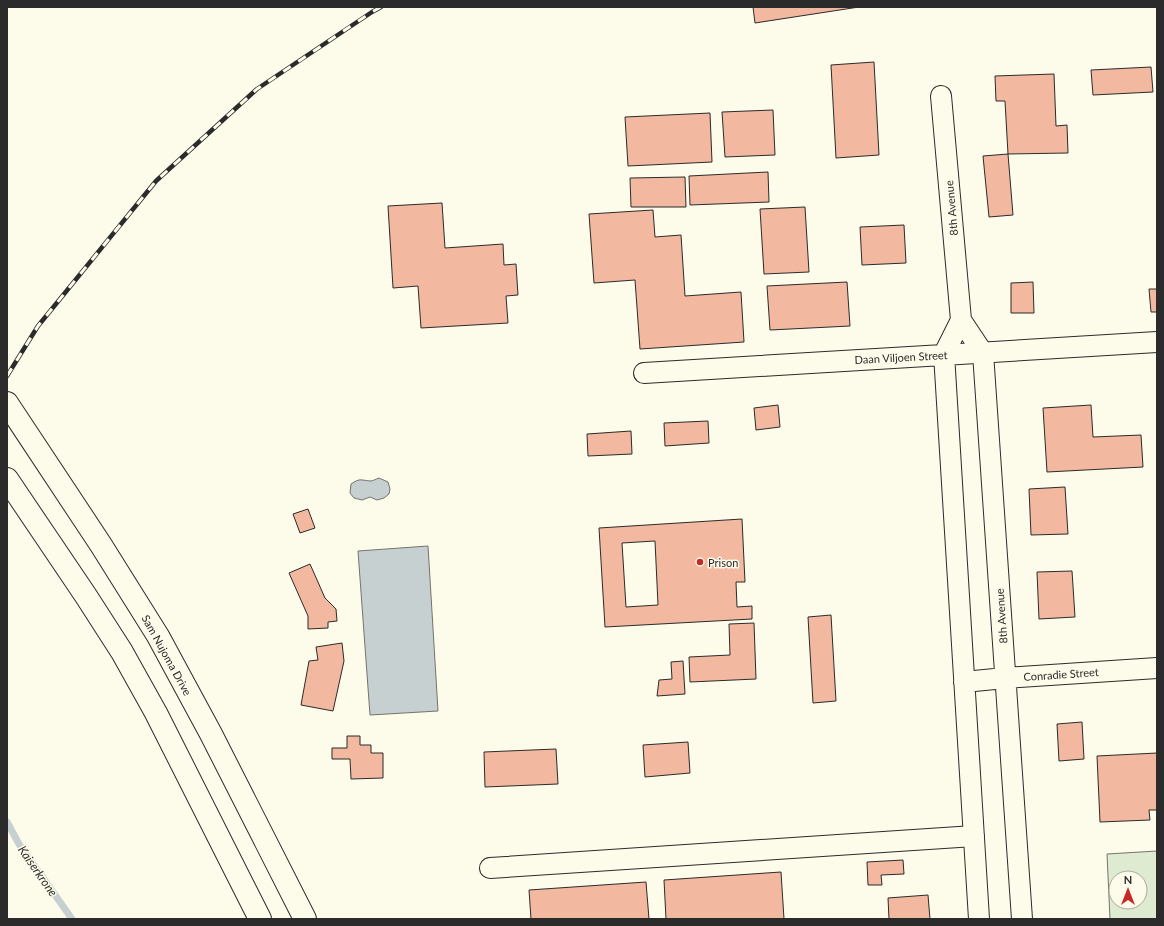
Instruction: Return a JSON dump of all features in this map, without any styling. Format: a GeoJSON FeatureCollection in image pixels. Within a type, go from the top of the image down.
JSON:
{"type":"FeatureCollection","features":[{"type":"Feature","properties":{"kind":"main road","name":"Sam Nujoma Drive"},"geometry":{"type":"LineString","coordinates":[[7,403],[101,545],[158,636],[211,734],[305,919]]}},
{"type":"Feature","properties":{"kind":"main road"},"geometry":{"type":"LineString","coordinates":[[12,486],[122,652],[156,713],[260,919]]}},
{"type":"Feature","properties":{"kind":"street","name":"8th Avenue"},"geometry":{"type":"LineString","coordinates":[[941,96],[961,320],[983,353],[1022,919]]}},
{"type":"Feature","properties":{"kind":"street"},"geometry":{"type":"LineString","coordinates":[[961,320],[944,354],[979,919]]}},
{"type":"Feature","properties":{"kind":"street","name":"Daan Viljoen Street"},"geometry":{"type":"LineString","coordinates":[[644,373],[1157,342]]}},
{"type":"Feature","properties":{"kind":"street","name":"Conradie Street"},"geometry":{"type":"LineString","coordinates":[[964,682],[1157,668]]}},
{"type":"Feature","properties":{"kind":"street"},"geometry":{"type":"LineString","coordinates":[[490,868],[974,836]]}},
{"type":"Feature","properties":{"kind":"green space"},"geometry":{"type":"Polygon","coordinates":[[[1157,851],[1157,919],[1110,919],[1110,910],[1148,910],[1148,870],[1108,870],[1108,876],[1107,854],[1157,851]]]}},
{"type":"Feature","properties":{"kind":"shaded area"},"geometry":{"type":"Polygon","coordinates":[[[379,478],[388,482],[390,489],[389,494],[384,498],[377,500],[370,497],[362,500],[354,498],[350,493],[351,484],[356,481],[371,481],[379,478]]]}},
{"type":"Feature","properties":{"kind":"shaded area"},"geometry":{"type":"Polygon","coordinates":[[[428,546],[438,711],[370,715],[358,551],[428,546]]]}},
{"type":"Feature","properties":{"kind":"building"},"geometry":{"type":"Polygon","coordinates":[[[753,7],[859,7],[755,23],[753,7]]]}},
{"type":"Feature","properties":{"kind":"building"},"geometry":{"type":"Polygon","coordinates":[[[874,62],[879,155],[836,158],[831,65],[874,62]]]}},
{"type":"Feature","properties":{"kind":"building"},"geometry":{"type":"Polygon","coordinates":[[[1151,67],[1153,92],[1093,95],[1091,70],[1151,67]]]}},
{"type":"Feature","properties":{"kind":"building"},"geometry":{"type":"Polygon","coordinates":[[[1054,74],[1056,126],[1067,125],[1068,153],[1008,154],[1005,101],[996,101],[995,76],[1054,74]]]}},
{"type":"Feature","properties":{"kind":"building"},"geometry":{"type":"Polygon","coordinates":[[[773,110],[775,155],[725,157],[722,112],[773,110]]]}},
{"type":"Feature","properties":{"kind":"building"},"geometry":{"type":"Polygon","coordinates":[[[710,113],[712,162],[628,166],[625,117],[710,113]]]}},
{"type":"Feature","properties":{"kind":"building"},"geometry":{"type":"Polygon","coordinates":[[[1008,154],[1013,215],[989,217],[983,156],[1008,154]]]}},
{"type":"Feature","properties":{"kind":"building"},"geometry":{"type":"Polygon","coordinates":[[[768,172],[769,202],[690,205],[689,176],[768,172]]]}},
{"type":"Feature","properties":{"kind":"building"},"geometry":{"type":"Polygon","coordinates":[[[685,177],[686,207],[631,207],[630,178],[685,177]]]}},
{"type":"Feature","properties":{"kind":"building"},"geometry":{"type":"Polygon","coordinates":[[[442,203],[445,248],[503,244],[504,265],[516,264],[518,295],[506,296],[508,323],[421,328],[418,286],[393,288],[388,206],[442,203]]]}},
{"type":"Feature","properties":{"kind":"building"},"geometry":{"type":"Polygon","coordinates":[[[805,207],[809,272],[764,274],[760,209],[805,207]]]}},
{"type":"Feature","properties":{"kind":"building"},"geometry":{"type":"Polygon","coordinates":[[[653,210],[655,237],[681,235],[685,296],[741,292],[744,342],[640,349],[635,280],[594,283],[589,214],[653,210]]]}},
{"type":"Feature","properties":{"kind":"building"},"geometry":{"type":"Polygon","coordinates":[[[904,225],[906,263],[862,265],[860,227],[904,225]]]}},
{"type":"Feature","properties":{"kind":"building"},"geometry":{"type":"Polygon","coordinates":[[[847,282],[850,326],[770,330],[767,286],[847,282]]]}},
{"type":"Feature","properties":{"kind":"building"},"geometry":{"type":"Polygon","coordinates":[[[1033,282],[1034,313],[1011,313],[1011,283],[1033,282]]]}},
{"type":"Feature","properties":{"kind":"building"},"geometry":{"type":"Polygon","coordinates":[[[1149,289],[1157,289],[1157,312],[1151,312],[1149,289]]]}},
{"type":"Feature","properties":{"kind":"building"},"geometry":{"type":"Polygon","coordinates":[[[778,405],[780,427],[756,430],[754,408],[778,405]]]}},
{"type":"Feature","properties":{"kind":"building"},"geometry":{"type":"Polygon","coordinates":[[[1091,405],[1093,437],[1141,435],[1143,467],[1047,472],[1043,408],[1091,405]]]}},
{"type":"Feature","properties":{"kind":"building"},"geometry":{"type":"Polygon","coordinates":[[[708,421],[709,443],[665,446],[664,423],[708,421]]]}},
{"type":"Feature","properties":{"kind":"building"},"geometry":{"type":"Polygon","coordinates":[[[631,431],[632,454],[588,456],[587,434],[631,431]]]}},
{"type":"Feature","properties":{"kind":"building"},"geometry":{"type":"Polygon","coordinates":[[[1065,487],[1068,534],[1031,535],[1029,489],[1065,487]]]}},
{"type":"Feature","properties":{"kind":"building"},"geometry":{"type":"Polygon","coordinates":[[[308,509],[315,528],[300,533],[293,514],[308,509]]]}},
{"type":"Feature","properties":{"kind":"building","name":"Prison"},"geometry":{"type":"Polygon","coordinates":[[[742,519],[745,582],[736,582],[737,607],[752,606],[752,619],[605,627],[599,528],[742,519]],[[655,541],[622,543],[626,607],[658,605],[655,541]]]}},
{"type":"Feature","properties":{"kind":"building"},"geometry":{"type":"Polygon","coordinates":[[[310,564],[325,598],[336,609],[337,621],[328,622],[328,628],[308,629],[308,616],[289,573],[310,564]]]}},
{"type":"Feature","properties":{"kind":"building"},"geometry":{"type":"Polygon","coordinates":[[[1072,571],[1075,617],[1039,619],[1037,572],[1072,571]]]}},
{"type":"Feature","properties":{"kind":"building"},"geometry":{"type":"Polygon","coordinates":[[[831,615],[836,701],[813,703],[808,617],[831,615]]]}},
{"type":"Feature","properties":{"kind":"building"},"geometry":{"type":"Polygon","coordinates":[[[754,623],[756,679],[690,682],[689,657],[730,655],[729,624],[754,623]]]}},
{"type":"Feature","properties":{"kind":"building"},"geometry":{"type":"Polygon","coordinates":[[[342,643],[344,661],[333,711],[301,705],[309,661],[318,660],[316,647],[342,643]]]}},
{"type":"Feature","properties":{"kind":"building"},"geometry":{"type":"Polygon","coordinates":[[[683,661],[685,694],[657,696],[659,680],[672,679],[671,662],[683,661]]]}},
{"type":"Feature","properties":{"kind":"building"},"geometry":{"type":"Polygon","coordinates":[[[1082,722],[1084,759],[1059,761],[1057,724],[1082,722]]]}},
{"type":"Feature","properties":{"kind":"building"},"geometry":{"type":"Polygon","coordinates":[[[347,736],[360,736],[360,745],[371,745],[371,753],[383,753],[383,778],[351,779],[350,759],[332,759],[332,748],[347,748],[347,736]]]}},
{"type":"Feature","properties":{"kind":"building"},"geometry":{"type":"Polygon","coordinates":[[[688,742],[690,773],[645,777],[643,745],[688,742]]]}},
{"type":"Feature","properties":{"kind":"building"},"geometry":{"type":"Polygon","coordinates":[[[556,749],[558,784],[485,787],[484,752],[556,749]]]}},
{"type":"Feature","properties":{"kind":"building"},"geometry":{"type":"Polygon","coordinates":[[[1157,753],[1157,810],[1149,810],[1150,820],[1100,822],[1097,756],[1157,753]]]}},
{"type":"Feature","properties":{"kind":"building"},"geometry":{"type":"Polygon","coordinates":[[[903,860],[904,874],[881,875],[882,885],[868,885],[867,862],[903,860]]]}},
{"type":"Feature","properties":{"kind":"building"},"geometry":{"type":"Polygon","coordinates":[[[781,872],[784,919],[666,919],[664,880],[781,872]]]}},
{"type":"Feature","properties":{"kind":"building"},"geometry":{"type":"Polygon","coordinates":[[[646,882],[649,919],[531,919],[529,890],[646,882]]]}},
{"type":"Feature","properties":{"kind":"building"},"geometry":{"type":"Polygon","coordinates":[[[928,895],[930,919],[889,919],[888,898],[928,895]]]}},
{"type":"Feature","properties":{"kind":"waterway","name":"Kaiserkrone"},"geometry":{"type":"LineString","coordinates":[[7,822],[19,844],[72,919]]}},
{"type":"Feature","properties":{"kind":"railway"},"geometry":{"type":"LineString","coordinates":[[7,376],[38,326],[156,181],[257,89],[381,7]]}},
{"type":"Feature","properties":{"kind":"place","name":"Prison"},"geometry":{"type":"Point","coordinates":[700,562]}}]}
